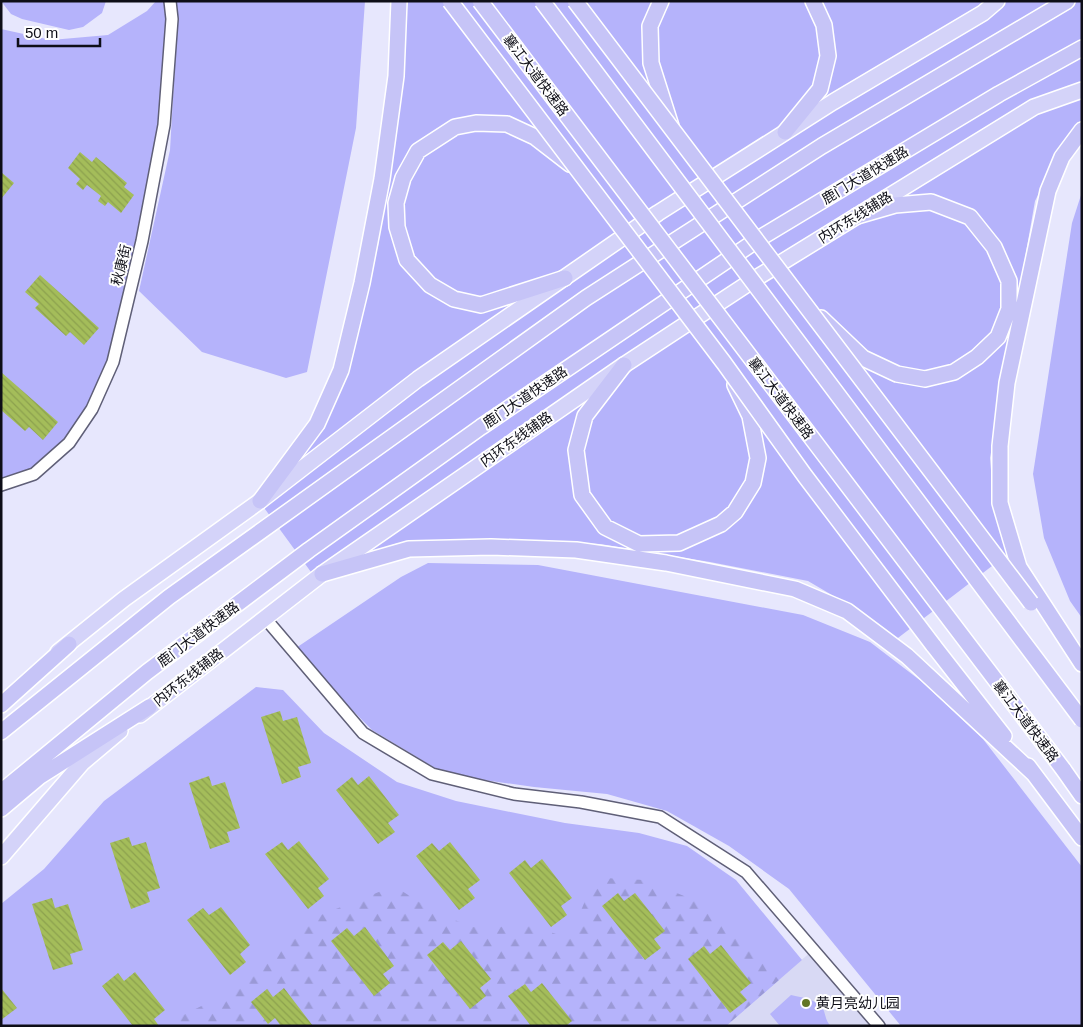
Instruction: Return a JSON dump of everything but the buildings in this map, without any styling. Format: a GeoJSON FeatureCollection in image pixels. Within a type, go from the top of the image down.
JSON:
{"type":"FeatureCollection","features":[{"type":"Feature","properties":{"kind":"highway"},"geometry":{"type":"LineString","coordinates":[[260,501],[317,424],[341,370],[362,282],[382,178],[396,76],[398,1]]}},
{"type":"Feature","properties":{"kind":"highway"},"geometry":{"type":"LineString","coordinates":[[450,1],[724,363],[805,476],[1082,838]]}},
{"type":"Feature","properties":{"kind":"highway","name":"襄江大道快速路"},"geometry":{"type":"LineString","coordinates":[[480,1],[1082,796]]}},
{"type":"Feature","properties":{"kind":"highway"},"geometry":{"type":"LineString","coordinates":[[542,1],[1082,720]]}},
{"type":"Feature","properties":{"kind":"highway"},"geometry":{"type":"LineString","coordinates":[[575,1],[1082,671]]}},
{"type":"Feature","properties":{"kind":"highway"},"geometry":{"type":"LineString","coordinates":[[661,1],[650,26],[651,63],[671,126]]}},
{"type":"Feature","properties":{"kind":"highway"},"geometry":{"type":"LineString","coordinates":[[786,132],[820,89],[828,56],[824,25],[813,1]]}},
{"type":"Feature","properties":{"kind":"highway"},"geometry":{"type":"LineString","coordinates":[[1,732],[168,597],[586,298],[822,146],[1067,1]]}},
{"type":"Feature","properties":{"kind":"highway","name":"鹿门大道快速路"},"geometry":{"type":"LineString","coordinates":[[1,792],[147,672],[294,561],[513,405],[760,238],[999,94],[1082,48]]}},
{"type":"Feature","properties":{"kind":"highway"},"geometry":{"type":"LineString","coordinates":[[565,278],[481,305],[454,298],[430,285],[407,260],[397,227],[396,203],[403,178],[418,151],[454,128],[476,123],[508,124],[535,136],[575,168]]}},
{"type":"Feature","properties":{"kind":"highway"},"geometry":{"type":"LineString","coordinates":[[1082,130],[1062,157],[1048,190],[1007,383],[1000,446],[1000,503],[1019,567],[1082,664]]}},
{"type":"Feature","properties":{"kind":"highway"},"geometry":{"type":"LineString","coordinates":[[803,302],[863,358],[897,374],[925,380],[954,372],[977,357],[998,337],[1009,309],[1009,281],[994,247],[970,217],[931,202],[895,205],[857,216]]}},
{"type":"Feature","properties":{"kind":"highway"},"geometry":{"type":"LineString","coordinates":[[624,365],[585,416],[576,450],[582,495],[605,527],[639,544],[679,543],[721,524],[735,512],[752,483],[758,458],[750,416],[724,363]]}},
{"type":"Feature","properties":{"kind":"highway"},"geometry":{"type":"LineString","coordinates":[[322,574],[409,549],[491,547],[576,550],[666,563],[795,589],[847,611],[907,656],[1034,774]]}},
{"type":"Feature","properties":{"kind":"highway"},"geometry":{"type":"LineString","coordinates":[[1,705],[69,644]]}},
{"type":"Feature","properties":{"kind":"highway"},"geometry":{"type":"LineString","coordinates":[[1,809],[39,777],[150,707]]}},
{"type":"Feature","properties":{"kind":"main road"},"geometry":{"type":"LineString","coordinates":[[1,695],[69,644],[124,599],[260,501],[418,379],[658,213],[786,132],[983,13],[998,1]]}},
{"type":"Feature","properties":{"kind":"main road","name":"内环东线辅路"},"geometry":{"type":"LineString","coordinates":[[1,857],[82,763],[150,707],[322,574],[624,365],[758,277],[1034,107],[1082,90]]}},
{"type":"Feature","properties":{"kind":"street","name":"秋康街"},"geometry":{"type":"LineString","coordinates":[[1,485],[34,474],[70,443],[92,409],[113,362],[142,241],[164,125],[172,18],[170,1]]}},
{"type":"Feature","properties":{"kind":"street"},"geometry":{"type":"LineString","coordinates":[[265,618],[363,733],[432,774],[514,794],[581,802],[660,817],[746,872],[878,1026]]}},
{"type":"Feature","properties":{"kind":"shaded area","name":"黄月亮幼儿园"},"geometry":{"type":"Polygon","coordinates":[[[813,950],[879,1026],[726,1026],[813,950]]]}},
{"type":"Feature","properties":{"kind":"green space"},"geometry":{"type":"Polygon","coordinates":[[[1,1],[106,1],[102,13],[83,27],[69,30],[22,19],[11,14],[1,1]]]}},
{"type":"Feature","properties":{"kind":"green space"},"geometry":{"type":"Polygon","coordinates":[[[156,1],[170,1],[164,125],[113,362],[92,409],[34,474],[1,485],[1,29],[51,40],[108,35],[147,11],[156,1]]]}},
{"type":"Feature","properties":{"kind":"green space"},"geometry":{"type":"Polygon","coordinates":[[[175,1],[365,1],[356,128],[307,372],[286,378],[202,352],[139,291],[170,150],[177,28],[175,1]]]}},
{"type":"Feature","properties":{"kind":"green space"},"geometry":{"type":"Polygon","coordinates":[[[405,1],[1082,1],[1082,122],[1062,147],[1035,201],[990,458],[994,507],[1009,553],[894,641],[854,608],[808,581],[710,562],[600,544],[513,540],[398,543],[311,572],[262,505],[342,386],[378,246],[395,132],[405,1]]]}},
{"type":"Feature","properties":{"kind":"green space"},"geometry":{"type":"Polygon","coordinates":[[[1082,192],[1082,618],[1070,601],[1044,538],[1033,474],[1072,223],[1082,192]]]}},
{"type":"Feature","properties":{"kind":"green space"},"geometry":{"type":"Polygon","coordinates":[[[428,563],[538,565],[803,615],[870,642],[921,681],[983,739],[1082,867],[1082,1026],[901,1026],[789,889],[729,846],[667,811],[607,794],[477,779],[435,768],[372,730],[293,650],[401,577],[428,563]]]}},
{"type":"Feature","properties":{"kind":"green space"},"geometry":{"type":"Polygon","coordinates":[[[256,687],[283,690],[324,733],[397,782],[456,801],[565,823],[639,833],[687,846],[736,880],[802,960],[726,1026],[1,1026],[1,904],[44,869],[104,801],[256,687]]]}},
{"type":"Feature","properties":{"kind":"green space"},"geometry":{"type":"Polygon","coordinates":[[[604,878],[645,880],[711,907],[779,980],[726,1026],[170,1026],[177,1018],[234,990],[271,952],[313,918],[394,886],[435,912],[472,927],[535,926],[569,939],[593,882],[604,878]]]}},
{"type":"Feature","properties":{"kind":"green space"},"geometry":{"type":"Polygon","coordinates":[[[791,995],[810,1000],[822,1007],[831,1026],[780,1026],[770,1014],[791,995]]]}},
{"type":"Feature","properties":{"kind":"place","name":"黄月亮幼儿园"},"geometry":{"type":"Point","coordinates":[806,1003]}}]}
